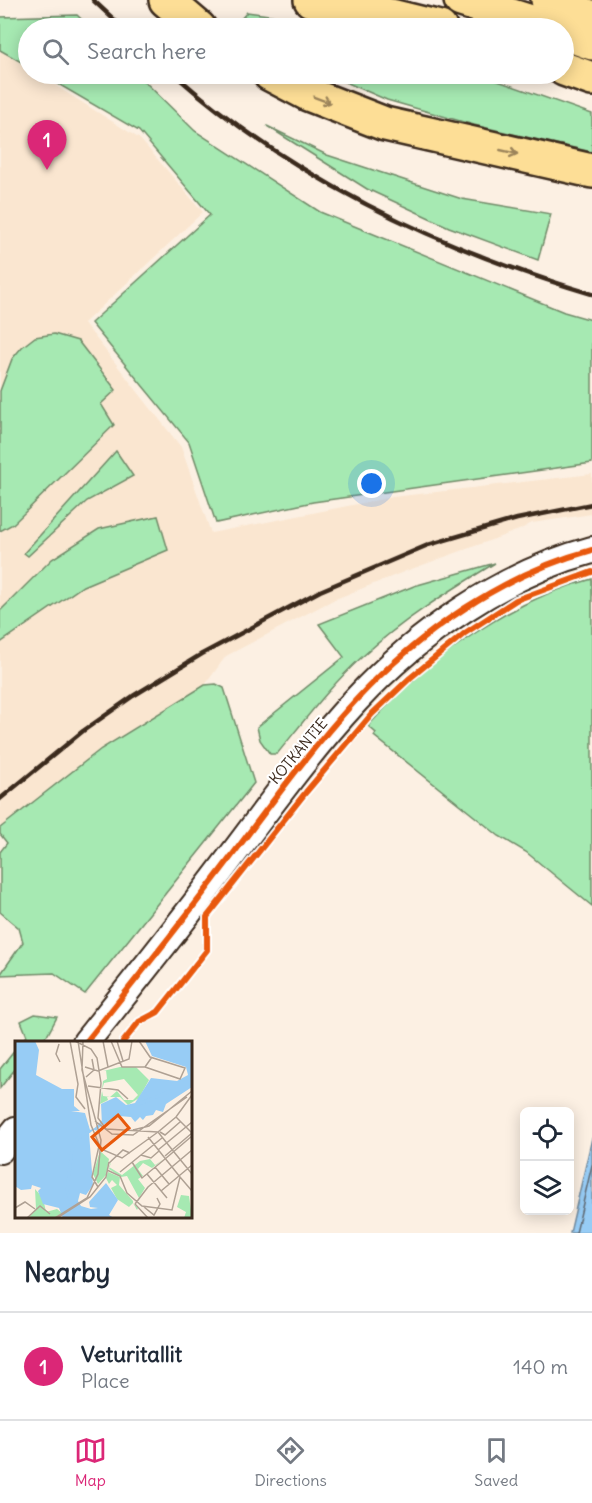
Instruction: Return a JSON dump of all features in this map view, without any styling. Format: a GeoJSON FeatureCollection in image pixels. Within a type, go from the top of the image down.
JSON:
{"type":"FeatureCollection","features":[{"type":"Feature","properties":{"kind":"highway"},"geometry":{"type":"LineString","coordinates":[[166,0],[187,18]]}},
{"type":"Feature","properties":{"kind":"highway"},"geometry":{"type":"LineString","coordinates":[[311,0],[402,18]]}},
{"type":"Feature","properties":{"kind":"highway"},"geometry":{"type":"LineString","coordinates":[[461,0],[518,18]]}},
{"type":"Feature","properties":{"kind":"highway"},"geometry":{"type":"LineString","coordinates":[[548,0],[592,18]]}},
{"type":"Feature","properties":{"kind":"highway"},"geometry":{"type":"LineString","coordinates":[[574,37],[592,43]]}},
{"type":"Feature","properties":{"kind":"highway"},"geometry":{"type":"LineString","coordinates":[[574,73],[592,79]]}},
{"type":"Feature","properties":{"kind":"highway"},"geometry":{"type":"LineString","coordinates":[[289,84],[308,94],[385,124],[592,171]]}},
{"type":"Feature","properties":{"kind":"street","name":"KOTKANTIE"},"geometry":{"type":"LineString","coordinates":[[87,1041],[290,779],[364,692],[394,663],[471,606],[512,582],[592,550]]}},
{"type":"Feature","properties":{"kind":"street"},"geometry":{"type":"LineString","coordinates":[[0,1150],[15,1131]]}},
{"type":"Feature","properties":{"kind":"shaded area"},"geometry":{"type":"Polygon","coordinates":[[[0,50],[18,62],[18,84],[53,84],[140,139],[203,212],[84,323],[181,447],[211,533],[393,497],[592,474],[592,514],[532,523],[519,530],[406,571],[333,600],[226,656],[205,685],[101,749],[0,828],[0,50]]]}},
{"type":"Feature","properties":{"kind":"green space"},"geometry":{"type":"Polygon","coordinates":[[[247,12],[290,18],[242,18],[247,12]]]}},
{"type":"Feature","properties":{"kind":"green space"},"geometry":{"type":"Polygon","coordinates":[[[77,15],[80,18],[18,18],[18,60],[0,50],[0,17],[77,15]]]}},
{"type":"Feature","properties":{"kind":"green space"},"geometry":{"type":"Polygon","coordinates":[[[58,84],[147,84],[195,131],[320,212],[564,312],[592,320],[592,463],[313,502],[216,523],[189,442],[91,323],[210,215],[139,131],[58,84]]]}},
{"type":"Feature","properties":{"kind":"green space"},"geometry":{"type":"Polygon","coordinates":[[[350,84],[506,84],[592,114],[592,152],[474,125],[387,100],[350,84]]]}},
{"type":"Feature","properties":{"kind":"green space"},"geometry":{"type":"Polygon","coordinates":[[[267,126],[327,155],[462,199],[551,214],[538,260],[449,227],[367,189],[267,126]]]}},
{"type":"Feature","properties":{"kind":"green space"},"geometry":{"type":"Polygon","coordinates":[[[54,334],[78,341],[116,390],[101,404],[114,425],[13,524],[0,531],[0,391],[12,359],[22,347],[35,337],[54,334]]]}},
{"type":"Feature","properties":{"kind":"green space"},"geometry":{"type":"Polygon","coordinates":[[[116,451],[133,476],[87,501],[28,556],[24,553],[116,451]]]}},
{"type":"Feature","properties":{"kind":"green space"},"geometry":{"type":"Polygon","coordinates":[[[158,516],[168,550],[83,586],[0,643],[0,611],[52,559],[99,529],[158,516]]]}},
{"type":"Feature","properties":{"kind":"green space"},"geometry":{"type":"Polygon","coordinates":[[[495,563],[426,607],[377,643],[339,680],[277,754],[270,754],[260,740],[257,727],[344,657],[319,624],[414,586],[495,563]]]}},
{"type":"Feature","properties":{"kind":"green space"},"geometry":{"type":"Polygon","coordinates":[[[592,579],[592,906],[526,852],[499,836],[374,736],[376,733],[368,726],[416,679],[470,636],[529,602],[592,579]]]}},
{"type":"Feature","properties":{"kind":"green space"},"geometry":{"type":"Polygon","coordinates":[[[216,684],[224,688],[254,783],[85,994],[54,973],[0,975],[23,942],[19,928],[0,912],[0,852],[7,843],[0,834],[0,828],[101,749],[205,685],[216,684]]]}},
{"type":"Feature","properties":{"kind":"green space"},"geometry":{"type":"Polygon","coordinates":[[[35,1014],[57,1017],[48,1034],[40,1041],[23,1041],[27,1036],[21,1021],[35,1014]]]}},
{"type":"Feature","properties":{"kind":"green space"},"geometry":{"type":"Polygon","coordinates":[[[15,1050],[15,1069],[0,1088],[0,1069],[15,1050]]]}},
{"type":"Feature","properties":{"kind":"water"},"geometry":{"type":"Polygon","coordinates":[[[592,1138],[592,1233],[570,1233],[592,1138]]]}},
{"type":"Feature","properties":{"kind":"railway"},"geometry":{"type":"LineString","coordinates":[[93,0],[112,18]]}},
{"type":"Feature","properties":{"kind":"railway"},"geometry":{"type":"LineString","coordinates":[[186,84],[220,112],[268,146],[318,178],[371,206],[479,255],[592,294]]}},
{"type":"Feature","properties":{"kind":"railway"},"geometry":{"type":"LineString","coordinates":[[0,799],[83,731],[133,696],[202,654],[320,591],[428,545],[517,519],[592,504]]}},
{"type":"Feature","properties":{"kind":"cycle path"},"geometry":{"type":"LineString","coordinates":[[87,1041],[302,763],[380,675],[434,629],[495,590],[526,574],[592,550]]}},
{"type":"Feature","properties":{"kind":"cycle path"},"geometry":{"type":"LineString","coordinates":[[124,1041],[139,1022],[158,1012],[207,950],[207,917],[306,792],[372,714],[410,678],[465,633],[516,600],[592,572]]}},
{"type":"Feature","properties":{"kind":"place","name":"Veturitallit"},"geometry":{"type":"Point","coordinates":[47,170]}}]}
